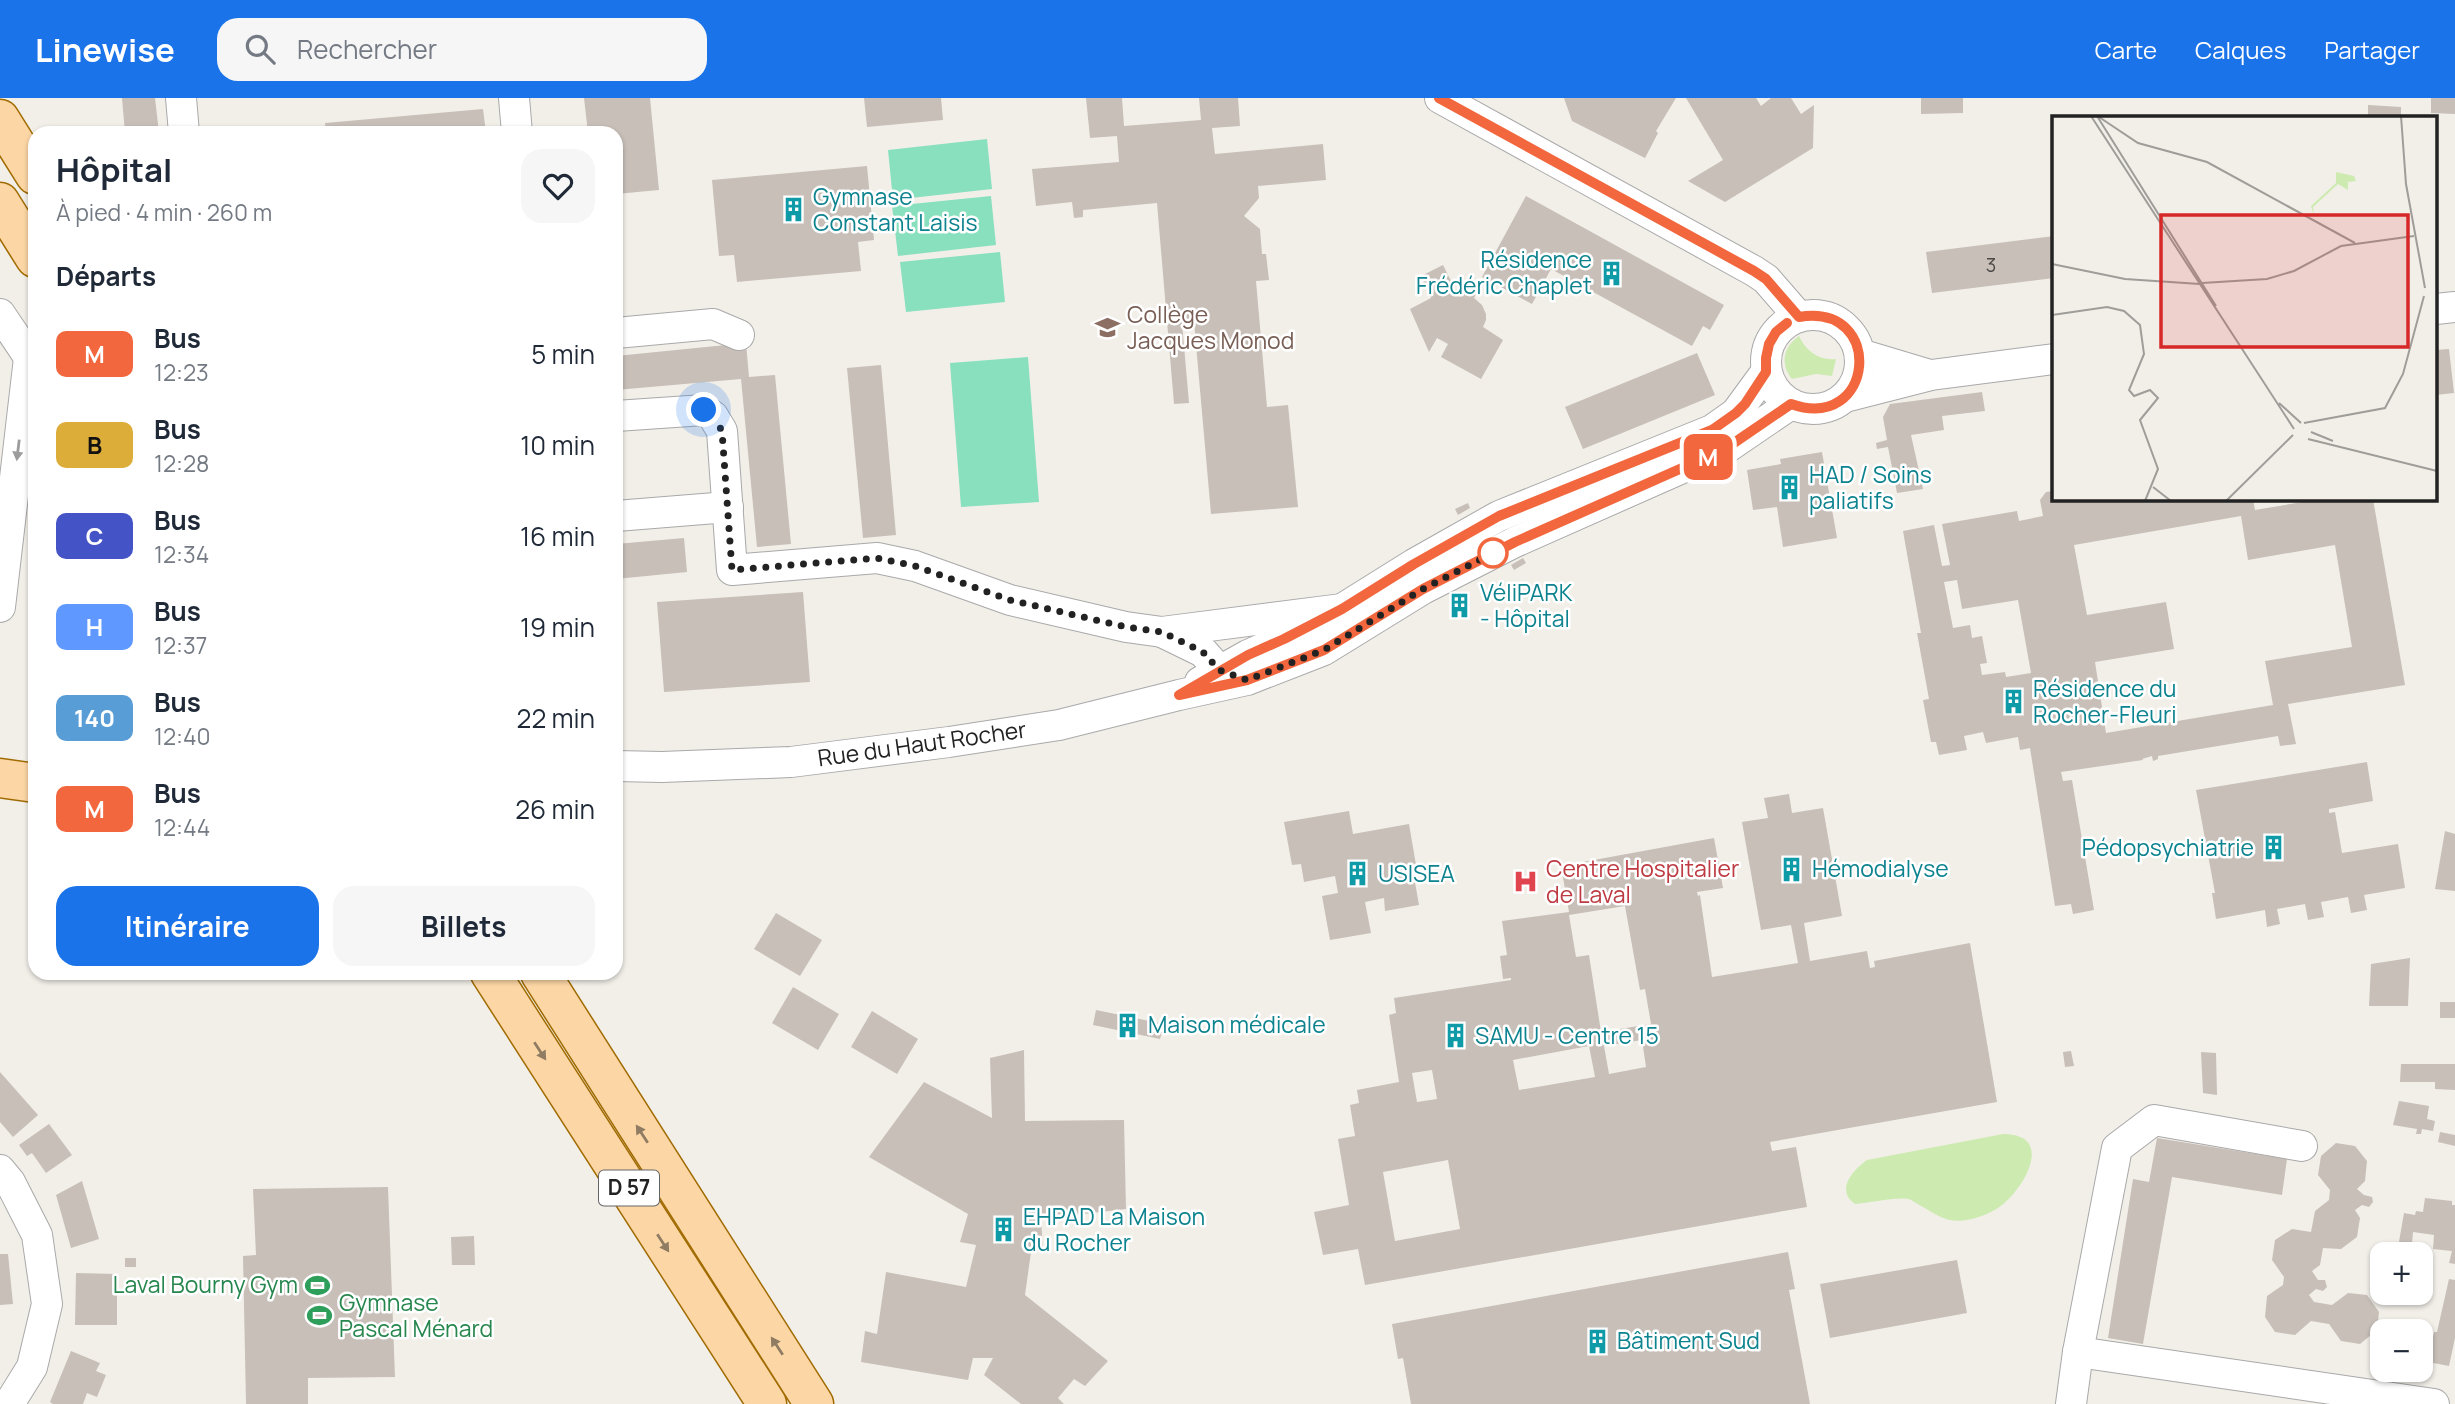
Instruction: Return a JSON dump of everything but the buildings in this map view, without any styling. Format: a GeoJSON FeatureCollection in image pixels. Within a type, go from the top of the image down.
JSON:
{"type":"FeatureCollection","features":[{"type":"Feature","properties":{"kind":"main road"},"geometry":{"type":"LineString","coordinates":[[0,119],[28,164]]}},
{"type":"Feature","properties":{"kind":"main road"},"geometry":{"type":"LineString","coordinates":[[0,202],[28,247]]}},
{"type":"Feature","properties":{"kind":"main road","name":"D 57"},"geometry":{"type":"LineString","coordinates":[[494,980],[767,1404]]}},
{"type":"Feature","properties":{"kind":"main road"},"geometry":{"type":"LineString","coordinates":[[518,980],[537,1009],[577,1033]]}},
{"type":"Feature","properties":{"kind":"main road","name":"D 57"},"geometry":{"type":"LineString","coordinates":[[547,981],[577,1033],[814,1404]]}},
{"type":"Feature","properties":{"kind":"street"},"geometry":{"type":"LineString","coordinates":[[181,98],[183,126]]}},
{"type":"Feature","properties":{"kind":"street"},"geometry":{"type":"LineString","coordinates":[[514,98],[516,126]]}},
{"type":"Feature","properties":{"kind":"street"},"geometry":{"type":"LineString","coordinates":[[1440,98],[1754,271],[1766,279],[1799,317]]}},
{"type":"Feature","properties":{"kind":"street"},"geometry":{"type":"LineString","coordinates":[[0,314],[28,356]]}},
{"type":"Feature","properties":{"kind":"street"},"geometry":{"type":"LineString","coordinates":[[1824,316],[1836,320],[1856,341],[1860,354],[1861,368],[1857,382],[1837,404],[1822,409],[1806,409],[1791,404],[1771,385],[1766,372],[1769,344],[1776,332],[1799,317],[1824,316]]}},
{"type":"Feature","properties":{"kind":"street"},"geometry":{"type":"LineString","coordinates":[[623,332],[713,324],[739,335]]}},
{"type":"Feature","properties":{"kind":"street"},"geometry":{"type":"LineString","coordinates":[[1860,354],[1931,375]]}},
{"type":"Feature","properties":{"kind":"street"},"geometry":{"type":"LineString","coordinates":[[1846,397],[1931,375],[2052,359]]}},
{"type":"Feature","properties":{"kind":"street","name":"Rue du Haut Rocher"},"geometry":{"type":"LineString","coordinates":[[1248,667],[1284,639],[1342,609],[1499,516],[1712,430],[1736,413],[1766,372]]}},
{"type":"Feature","properties":{"kind":"street"},"geometry":{"type":"LineString","coordinates":[[0,607],[28,393]]}},
{"type":"Feature","properties":{"kind":"street","name":"Rue du Haut Rocher"},"geometry":{"type":"LineString","coordinates":[[623,766],[791,762],[949,743],[1059,725],[1179,695],[1248,667],[1324,650],[1423,589],[1515,542],[1725,449],[1791,404]]}},
{"type":"Feature","properties":{"kind":"street"},"geometry":{"type":"LineString","coordinates":[[623,416],[704,410],[713,416],[722,431],[732,570],[877,558],[915,566],[1010,600],[1126,627],[1162,632],[1342,609]]}},
{"type":"Feature","properties":{"kind":"street"},"geometry":{"type":"LineString","coordinates":[[623,515],[727,507]]}},
{"type":"Feature","properties":{"kind":"street"},"geometry":{"type":"LineString","coordinates":[[1162,632],[1203,652],[1219,670],[1248,667],[1234,622]]}},
{"type":"Feature","properties":{"kind":"street","name":"Rue du Haut Rocher"},"geometry":{"type":"LineString","coordinates":[[1179,695],[1219,670]]}},
{"type":"Feature","properties":{"kind":"street","name":"Rue du Haut Rocher"},"geometry":{"type":"LineString","coordinates":[[623,774],[662,767]]}},
{"type":"Feature","properties":{"kind":"street"},"geometry":{"type":"LineString","coordinates":[[2071,1404],[2078,1352],[2117,1147],[2154,1120],[2302,1146]]}},
{"type":"Feature","properties":{"kind":"street"},"geometry":{"type":"LineString","coordinates":[[0,1170],[10,1182],[37,1235],[47,1304],[32,1367],[9,1404]]}},
{"type":"Feature","properties":{"kind":"street"},"geometry":{"type":"LineString","coordinates":[[2078,1352],[2434,1404]]}},
{"type":"Feature","properties":{"kind":"green space"},"geometry":{"type":"Polygon","coordinates":[[[987,139],[992,189],[893,200],[888,150],[987,139]]]}},
{"type":"Feature","properties":{"kind":"green space"},"geometry":{"type":"Polygon","coordinates":[[[991,196],[996,245],[898,256],[892,206],[991,196]]]}},
{"type":"Feature","properties":{"kind":"green space"},"geometry":{"type":"Polygon","coordinates":[[[1000,252],[1005,302],[906,312],[900,262],[1000,252]]]}},
{"type":"Feature","properties":{"kind":"green space"},"geometry":{"type":"Polygon","coordinates":[[[1799,336],[1814,354],[1836,359],[1832,376],[1816,374],[1792,379],[1786,368],[1785,356],[1789,345],[1799,336]]]}},
{"type":"Feature","properties":{"kind":"green space"},"geometry":{"type":"Polygon","coordinates":[[[1028,357],[1039,502],[961,507],[950,363],[1028,357]]]}},
{"type":"Feature","properties":{"kind":"green space"},"geometry":{"type":"Polygon","coordinates":[[[2003,1134],[2019,1136],[2028,1143],[2032,1152],[2031,1163],[2011,1197],[1992,1212],[1980,1217],[1957,1221],[1946,1219],[1908,1199],[1855,1204],[1846,1193],[1848,1181],[1856,1169],[1867,1160],[2003,1134]]]}},
{"type":"Feature","properties":{"kind":"bus line","name":"M"},"geometry":{"type":"LineString","coordinates":[[1439,98],[1754,271],[1766,279],[1799,317],[1812,314],[1836,320],[1856,341],[1861,368],[1857,382],[1837,404],[1822,409],[1806,409],[1791,404],[1725,449],[1515,542],[1423,589],[1324,650],[1247,680],[1179,695],[1219,670],[1342,609],[1499,516],[1712,430],[1745,404],[1766,372],[1769,344],[1776,332],[1787,323]]}},
{"type":"Feature","properties":{"kind":"place","name":"Gymnase Constant Laisis"},"geometry":{"type":"Point","coordinates":[793,210]}},
{"type":"Feature","properties":{"kind":"place","name":"Résidence Frédéric Chaplet"},"geometry":{"type":"Point","coordinates":[1612,273]}},
{"type":"Feature","properties":{"kind":"place","name":"Collège Jacques Monod"},"geometry":{"type":"Point","coordinates":[1107,328]}},
{"type":"Feature","properties":{"kind":"place","name":"HAD / Soins paliatifs"},"geometry":{"type":"Point","coordinates":[1789,488]}},
{"type":"Feature","properties":{"kind":"place","name":"VéliPARK - Hôpital"},"geometry":{"type":"Point","coordinates":[1460,606]}},
{"type":"Feature","properties":{"kind":"place","name":"Résidence du Rocher-Fleuri"},"geometry":{"type":"Point","coordinates":[2013,702]}},
{"type":"Feature","properties":{"kind":"place","name":"Pédopsychiatrie"},"geometry":{"type":"Point","coordinates":[2274,848]}},
{"type":"Feature","properties":{"kind":"place","name":"Hémodialyse"},"geometry":{"type":"Point","coordinates":[1792,869]}},
{"type":"Feature","properties":{"kind":"place","name":"USISEA"},"geometry":{"type":"Point","coordinates":[1358,874]}},
{"type":"Feature","properties":{"kind":"place","name":"Centre Hospitalier de Laval"},"geometry":{"type":"Point","coordinates":[1526,882]}},
{"type":"Feature","properties":{"kind":"place","name":"Maison médicale"},"geometry":{"type":"Point","coordinates":[1128,1025]}},
{"type":"Feature","properties":{"kind":"place","name":"SAMU - Centre 15"},"geometry":{"type":"Point","coordinates":[1455,1036]}},
{"type":"Feature","properties":{"kind":"place","name":"EHPAD La Maison du Rocher"},"geometry":{"type":"Point","coordinates":[1003,1230]}},
{"type":"Feature","properties":{"kind":"place","name":"Laval Bourny Gym"},"geometry":{"type":"Point","coordinates":[318,1285]}},
{"type":"Feature","properties":{"kind":"place","name":"Gymnase Pascal Ménard"},"geometry":{"type":"Point","coordinates":[319,1316]}},
{"type":"Feature","properties":{"kind":"place","name":"Bâtiment Sud"},"geometry":{"type":"Point","coordinates":[1597,1341]}},
{"type":"Feature","properties":{"kind":"route"},"geometry":{"type":"LineString","coordinates":[[704,410],[713,416],[722,431],[732,570],[877,558],[915,566],[1010,600],[1126,627],[1162,632],[1203,652],[1219,670],[1247,680],[1324,650],[1423,589],[1493,553]]}}]}
